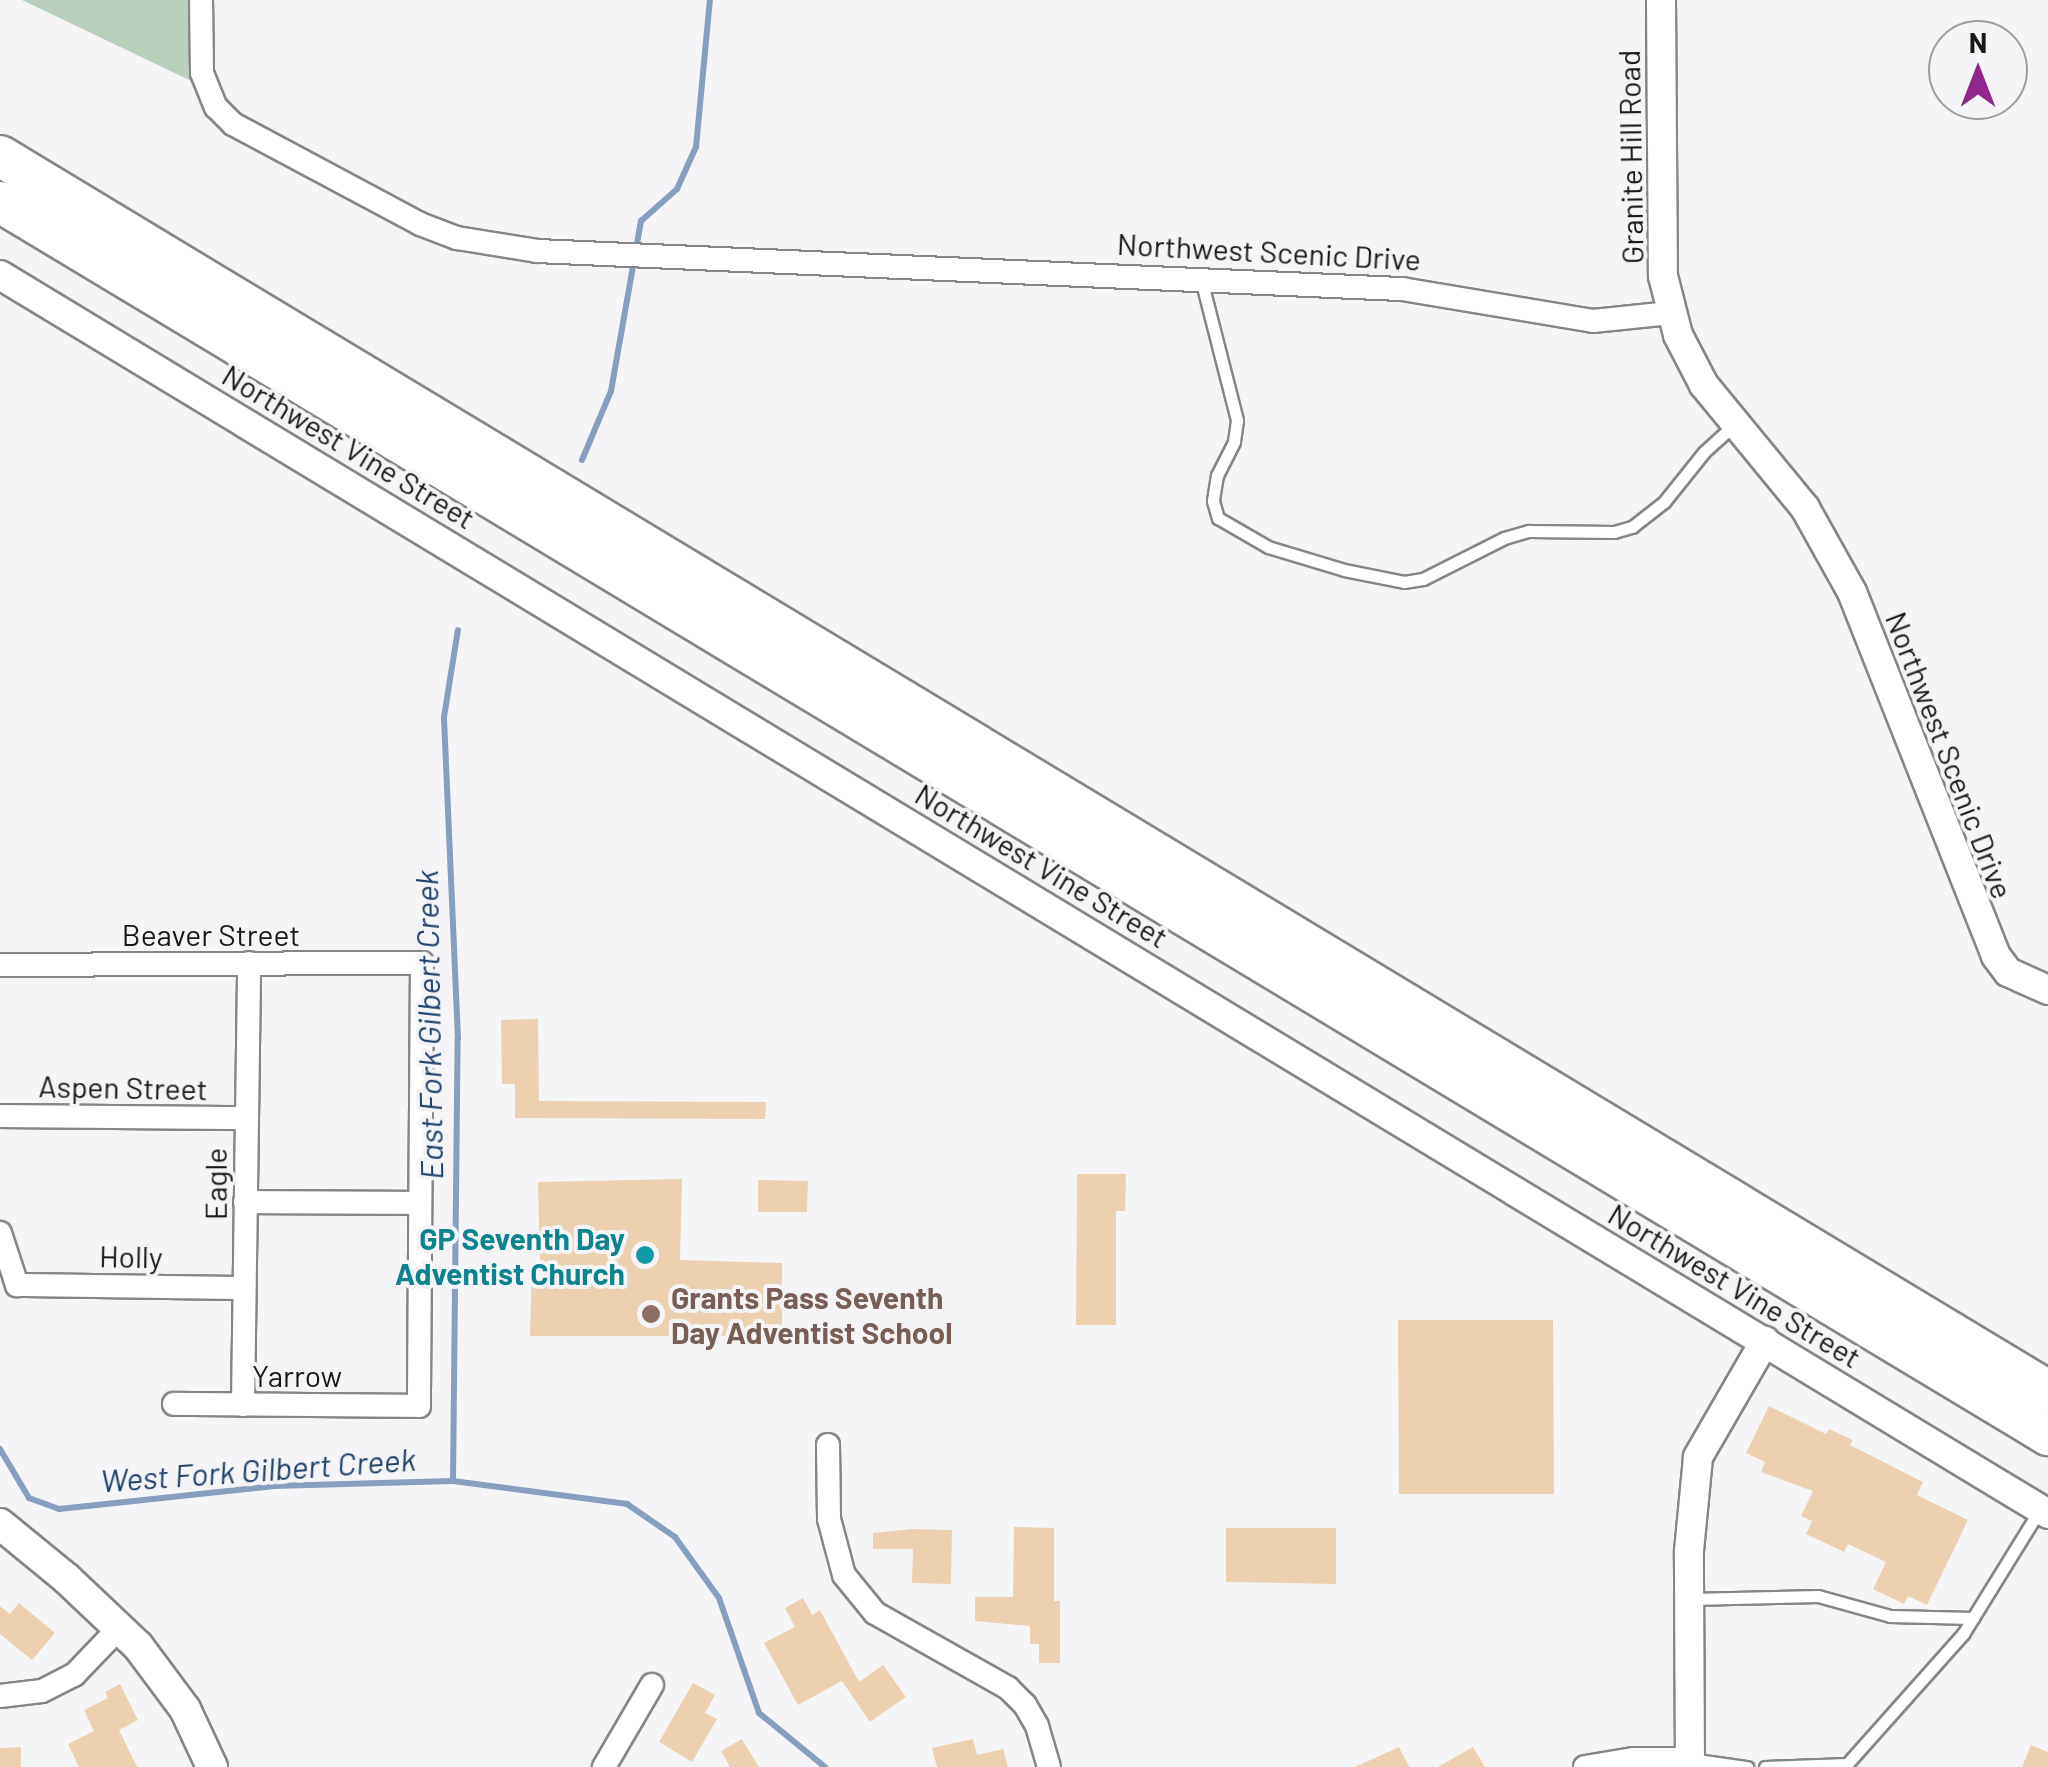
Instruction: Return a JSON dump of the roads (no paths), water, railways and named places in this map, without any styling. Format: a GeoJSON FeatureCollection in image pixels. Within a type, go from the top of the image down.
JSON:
{"type":"FeatureCollection","features":[{"type":"Feature","properties":{"kind":"highway"},"geometry":{"type":"LineString","coordinates":[[0,156],[2048,1391]]}},
{"type":"Feature","properties":{"kind":"highway"},"geometry":{"type":"LineString","coordinates":[[0,202],[2048,1435]]}},
{"type":"Feature","properties":{"kind":"main road"},"geometry":{"type":"LineString","coordinates":[[0,1524],[120,1627],[176,1695],[212,1767]]}},
{"type":"Feature","properties":{"kind":"street","name":"Northwest Scenic Drive"},"geometry":{"type":"LineString","coordinates":[[200,0],[202,73],[216,107],[233,124],[420,224],[457,238],[537,251],[1202,279],[1453,294],[1593,321],[1671,313],[1694,370],[1805,508],[1852,592],[1996,956],[2008,972],[2048,990]]}},
{"type":"Feature","properties":{"kind":"street","name":"Granite Hill Road"},"geometry":{"type":"LineString","coordinates":[[1661,0],[1662,254],[1671,313]]}},
{"type":"Feature","properties":{"kind":"street","name":"Northwest Vine Street"},"geometry":{"type":"LineString","coordinates":[[0,275],[2044,1512]]}},
{"type":"Feature","properties":{"kind":"street","name":"Eagle"},"geometry":{"type":"LineString","coordinates":[[242,1406],[249,963]]}},
{"type":"Feature","properties":{"kind":"street","name":"Beaver Street"},"geometry":{"type":"LineString","coordinates":[[0,965],[422,963],[420,1204]]}},
{"type":"Feature","properties":{"kind":"street","name":"Aspen Street"},"geometry":{"type":"LineString","coordinates":[[0,1116],[246,1118]]}},
{"type":"Feature","properties":{"kind":"street"},"geometry":{"type":"LineString","coordinates":[[245,1202],[420,1204]]}},
{"type":"Feature","properties":{"kind":"street","name":"Yarrow"},"geometry":{"type":"LineString","coordinates":[[174,1404],[419,1406],[420,1204]]}},
{"type":"Feature","properties":{"kind":"street","name":"Holly"},"geometry":{"type":"LineString","coordinates":[[0,1233],[17,1285],[244,1288]]}},
{"type":"Feature","properties":{"kind":"street"},"geometry":{"type":"LineString","coordinates":[[1585,1767],[1634,1759],[1690,1763],[1690,1504],[1698,1457],[1765,1342]]}},
{"type":"Feature","properties":{"kind":"street"},"geometry":{"type":"LineString","coordinates":[[828,1445],[835,1551],[850,1584],[875,1613],[898,1629],[1008,1688],[1025,1704],[1037,1726],[1049,1767]]}},
{"type":"Feature","properties":{"kind":"street"},"geometry":{"type":"LineString","coordinates":[[0,1696],[42,1691],[74,1676],[120,1627]]}},
{"type":"Feature","properties":{"kind":"street"},"geometry":{"type":"LineString","coordinates":[[610,1765],[652,1685]]}},
{"type":"Feature","properties":{"kind":"lane"},"geometry":{"type":"LineString","coordinates":[[1202,279],[1237,420],[1234,442],[1217,475],[1213,501],[1218,518],[1268,547],[1344,570],[1404,582],[1423,579],[1504,538],[1528,531],[1614,532],[1632,526],[1664,502],[1704,452],[1736,424]]}},
{"type":"Feature","properties":{"kind":"lane"},"geometry":{"type":"LineString","coordinates":[[1764,1767],[1847,1764],[1973,1618],[2044,1512]]}},
{"type":"Feature","properties":{"kind":"lane"},"geometry":{"type":"LineString","coordinates":[[1689,1599],[1818,1596],[1890,1616],[1973,1618]]}},
{"type":"Feature","properties":{"kind":"lane"},"geometry":{"type":"LineString","coordinates":[[1690,1763],[1747,1767]]}},
{"type":"Feature","properties":{"kind":"waterway","name":"East Fork Gilbert Creek"},"geometry":{"type":"LineString","coordinates":[[582,460],[611,391],[641,221],[677,189],[696,147],[710,0]]}},
{"type":"Feature","properties":{"kind":"waterway","name":"East Fork Gilbert Creek"},"geometry":{"type":"LineString","coordinates":[[453,1481],[458,1039],[444,717],[458,630]]}},
{"type":"Feature","properties":{"kind":"waterway","name":"West Fork Gilbert Creek"},"geometry":{"type":"LineString","coordinates":[[0,1449],[29,1498],[59,1509],[273,1486],[453,1481],[627,1504],[675,1537],[719,1598],[759,1713],[825,1767]]}},
{"type":"Feature","properties":{"kind":"place","name":"GP Seventh Day Adventist Church"},"geometry":{"type":"Point","coordinates":[645,1255]}},
{"type":"Feature","properties":{"kind":"place","name":"Grants Pass Seventh Day Adventist School"},"geometry":{"type":"Point","coordinates":[651,1314]}}]}
